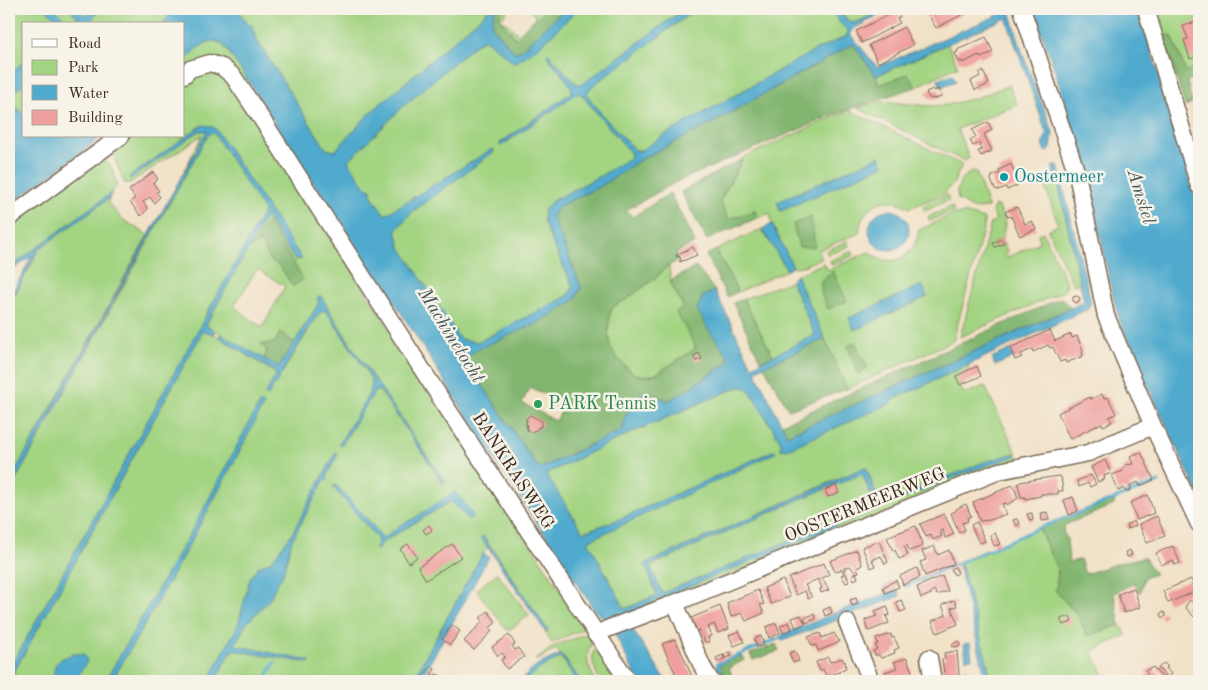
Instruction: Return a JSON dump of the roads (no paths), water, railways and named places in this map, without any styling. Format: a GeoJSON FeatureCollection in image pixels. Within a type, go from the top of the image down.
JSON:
{"type":"FeatureCollection","features":[{"type":"Feature","properties":{"kind":"street"},"geometry":{"type":"LineString","coordinates":[[1022,9],[1077,174],[1106,316],[1153,426],[1199,524]]}},
{"type":"Feature","properties":{"kind":"street"},"geometry":{"type":"LineString","coordinates":[[1146,9],[1199,186]]}},
{"type":"Feature","properties":{"kind":"street","name":"BANKRASWEG"},"geometry":{"type":"LineString","coordinates":[[185,74],[190,69],[210,63],[222,67],[233,76],[443,402],[601,632],[628,681]]}},
{"type":"Feature","properties":{"kind":"street"},"geometry":{"type":"LineString","coordinates":[[9,218],[118,138]]}},
{"type":"Feature","properties":{"kind":"street","name":"OOSTERMEERWEG"},"geometry":{"type":"LineString","coordinates":[[601,632],[999,471],[1088,453],[1153,426]]}},
{"type":"Feature","properties":{"kind":"street"},"geometry":{"type":"LineString","coordinates":[[675,603],[702,666],[711,681]]}},
{"type":"Feature","properties":{"kind":"street"},"geometry":{"type":"LineString","coordinates":[[848,622],[871,681]]}},
{"type":"Feature","properties":{"kind":"street"},"geometry":{"type":"LineString","coordinates":[[929,658],[933,681]]}},
{"type":"Feature","properties":{"kind":"water"},"geometry":{"type":"Polygon","coordinates":[[[46,9],[55,9],[68,22],[59,22],[46,9]]]}},
{"type":"Feature","properties":{"kind":"water"},"geometry":{"type":"Polygon","coordinates":[[[70,9],[78,9],[85,15],[90,15],[95,9],[101,9],[92,22],[81,22],[70,9]]]}},
{"type":"Feature","properties":{"kind":"water","name":"Machinetocht"},"geometry":{"type":"Polygon","coordinates":[[[175,9],[237,9],[247,23],[252,26],[256,39],[326,149],[335,151],[369,114],[490,9],[495,9],[492,26],[514,52],[520,51],[565,9],[578,9],[540,46],[513,63],[485,39],[477,43],[407,103],[348,161],[365,186],[371,189],[371,195],[385,215],[492,149],[495,151],[412,212],[396,230],[400,246],[460,339],[478,342],[568,296],[573,287],[544,224],[543,212],[552,201],[602,175],[631,157],[630,152],[580,93],[501,146],[499,144],[572,92],[571,86],[546,54],[548,53],[574,82],[581,85],[684,9],[696,9],[588,91],[587,95],[604,117],[635,150],[640,151],[666,134],[810,53],[847,36],[848,31],[831,9],[840,9],[846,20],[852,23],[864,19],[879,11],[879,9],[884,9],[884,13],[853,29],[850,34],[877,67],[1010,10],[1022,52],[1053,132],[1051,149],[1047,152],[1044,150],[1043,142],[1047,135],[1006,18],[876,76],[853,44],[703,128],[643,158],[601,186],[559,206],[552,216],[581,287],[575,300],[538,323],[478,349],[466,361],[536,465],[541,468],[622,430],[626,414],[639,394],[646,393],[669,401],[727,364],[729,361],[727,354],[708,329],[697,309],[703,296],[715,291],[752,366],[815,335],[791,281],[796,275],[825,339],[755,371],[787,435],[1084,302],[1053,166],[1058,165],[1091,302],[1088,309],[901,396],[891,401],[892,403],[792,447],[781,450],[782,444],[750,391],[744,387],[738,387],[624,436],[546,474],[583,532],[615,521],[775,450],[775,453],[588,541],[625,609],[657,595],[645,564],[866,467],[880,504],[984,462],[1015,453],[1016,456],[962,474],[664,597],[624,616],[666,681],[638,681],[609,622],[596,612],[225,47],[217,41],[207,42],[185,61],[185,22],[164,22],[175,9]],[[862,474],[798,500],[650,566],[662,593],[877,505],[862,474]]]}},
{"type":"Feature","properties":{"kind":"water","name":"Amstel"},"geometry":{"type":"Polygon","coordinates":[[[1033,9],[1139,9],[1199,212],[1199,496],[1130,347],[1119,319],[1089,181],[1054,68],[1033,9]]]}},
{"type":"Feature","properties":{"kind":"water"},"geometry":{"type":"Polygon","coordinates":[[[22,63],[22,86],[9,96],[9,73],[22,63]]]}},
{"type":"Feature","properties":{"kind":"water"},"geometry":{"type":"Polygon","coordinates":[[[952,74],[956,81],[941,87],[938,80],[952,74]]]}},
{"type":"Feature","properties":{"kind":"water"},"geometry":{"type":"Polygon","coordinates":[[[9,100],[22,113],[22,138],[98,138],[93,144],[9,205],[9,158],[12,156],[9,152],[9,100]]]}},
{"type":"Feature","properties":{"kind":"water"},"geometry":{"type":"Polygon","coordinates":[[[202,125],[215,128],[302,259],[295,260],[266,216],[206,325],[215,332],[214,334],[203,331],[9,681],[9,670],[264,211],[213,132],[208,135],[9,492],[9,481],[207,131],[199,131],[130,179],[129,177],[202,125]]]}},
{"type":"Feature","properties":{"kind":"water"},"geometry":{"type":"Polygon","coordinates":[[[880,156],[884,165],[781,211],[777,202],[880,156]]]}},
{"type":"Feature","properties":{"kind":"water"},"geometry":{"type":"Polygon","coordinates":[[[111,193],[108,199],[38,250],[9,306],[9,299],[32,256],[9,272],[9,268],[111,193]]]}},
{"type":"Feature","properties":{"kind":"water"},"geometry":{"type":"Polygon","coordinates":[[[893,210],[900,213],[906,219],[909,230],[908,238],[900,247],[893,250],[885,250],[878,247],[870,238],[869,226],[872,219],[881,211],[893,210]]]}},
{"type":"Feature","properties":{"kind":"water"},"geometry":{"type":"Polygon","coordinates":[[[772,224],[793,267],[787,270],[762,229],[772,224]]]}},
{"type":"Feature","properties":{"kind":"water"},"geometry":{"type":"Polygon","coordinates":[[[922,285],[927,297],[854,330],[849,318],[922,285]]]}},
{"type":"Feature","properties":{"kind":"water"},"geometry":{"type":"Polygon","coordinates":[[[320,295],[351,345],[445,482],[443,483],[380,391],[375,391],[341,446],[339,444],[369,394],[372,384],[370,377],[326,311],[320,312],[311,325],[268,396],[265,394],[276,375],[275,372],[219,337],[220,334],[279,367],[319,303],[317,298],[320,295]]]}},
{"type":"Feature","properties":{"kind":"water"},"geometry":{"type":"Polygon","coordinates":[[[1011,349],[1014,357],[995,366],[992,358],[1011,349]]]}},
{"type":"Feature","properties":{"kind":"water"},"geometry":{"type":"Polygon","coordinates":[[[260,402],[264,404],[171,578],[112,681],[105,681],[196,523],[260,402]]]}},
{"type":"Feature","properties":{"kind":"water"},"geometry":{"type":"Polygon","coordinates":[[[336,452],[338,454],[327,475],[328,480],[324,481],[292,540],[282,577],[270,599],[246,624],[235,645],[310,661],[309,663],[232,650],[215,681],[208,681],[238,625],[250,578],[258,567],[271,561],[291,535],[336,452]]]}},
{"type":"Feature","properties":{"kind":"water"},"geometry":{"type":"Polygon","coordinates":[[[336,485],[383,539],[402,524],[413,519],[454,492],[464,502],[473,516],[469,520],[451,501],[383,542],[377,550],[374,549],[378,542],[377,538],[333,487],[336,485]]]}},
{"type":"Feature","properties":{"kind":"water"},"geometry":{"type":"Polygon","coordinates":[[[483,536],[548,630],[546,632],[481,538],[483,536]]]}},
{"type":"Feature","properties":{"kind":"water"},"geometry":{"type":"Polygon","coordinates":[[[483,553],[489,557],[420,681],[412,681],[483,553]]]}},
{"type":"Feature","properties":{"kind":"water"},"geometry":{"type":"Polygon","coordinates":[[[961,564],[992,681],[985,681],[959,566],[961,564]]]}},
{"type":"Feature","properties":{"kind":"water"},"geometry":{"type":"Polygon","coordinates":[[[898,590],[900,596],[782,641],[780,638],[782,635],[852,606],[898,590]]]}},
{"type":"Feature","properties":{"kind":"water"},"geometry":{"type":"Polygon","coordinates":[[[970,643],[972,658],[966,659],[964,644],[970,643]]]}},
{"type":"Feature","properties":{"kind":"water"},"geometry":{"type":"Polygon","coordinates":[[[72,654],[84,654],[87,662],[74,681],[53,681],[55,665],[61,659],[72,654]]]}},
{"type":"Feature","properties":{"kind":"water"},"geometry":{"type":"Polygon","coordinates":[[[560,655],[581,681],[577,681],[562,658],[542,667],[526,681],[521,681],[538,665],[560,655]]]}},
{"type":"Feature","properties":{"kind":"waterway"},"geometry":{"type":"LineString","coordinates":[[906,586],[1039,528],[1159,482]]}},
{"type":"Feature","properties":{"kind":"waterway"},"geometry":{"type":"LineString","coordinates":[[724,681],[717,664],[780,638]]}},
{"type":"Feature","properties":{"kind":"waterway"},"geometry":{"type":"LineString","coordinates":[[264,681],[275,662]]}},
{"type":"Feature","properties":{"kind":"place","name":"Oostermeer"},"geometry":{"type":"Point","coordinates":[1004,177]}},
{"type":"Feature","properties":{"kind":"place","name":"PARK Tennis"},"geometry":{"type":"Point","coordinates":[538,404]}}]}
